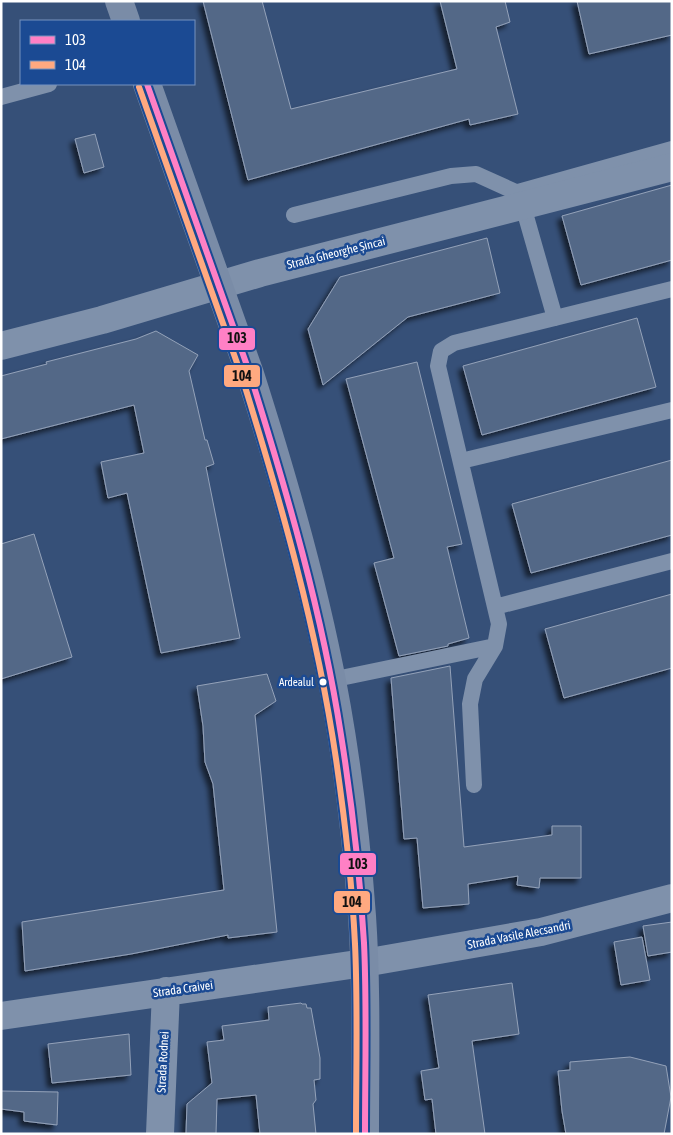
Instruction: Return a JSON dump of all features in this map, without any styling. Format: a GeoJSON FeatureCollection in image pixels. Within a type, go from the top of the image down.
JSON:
{"type":"FeatureCollection","features":[{"type":"Feature","properties":{"kind":"main road"},"geometry":{"type":"LineString","coordinates":[[119,1],[126,20]]}},
{"type":"Feature","properties":{"kind":"main road"},"geometry":{"type":"LineString","coordinates":[[147,85],[250,374],[293,517],[331,680],[349,786],[362,914],[365,1134]]}},
{"type":"Feature","properties":{"kind":"street","name":"Strada Gheorghe Șincai"},"geometry":{"type":"LineString","coordinates":[[1,346],[102,320],[218,284],[526,200],[672,167]]}},
{"type":"Feature","properties":{"kind":"street","name":"Strada Vasile Alecsandri"},"geometry":{"type":"LineString","coordinates":[[364,963],[541,932],[672,898]]}},
{"type":"Feature","properties":{"kind":"street","name":"Strada Craivei"},"geometry":{"type":"LineString","coordinates":[[1,1016],[364,963]]}},
{"type":"Feature","properties":{"kind":"street","name":"Strada Rodnei"},"geometry":{"type":"LineString","coordinates":[[160,1134],[166,991]]}},
{"type":"Feature","properties":{"kind":"lane"},"geometry":{"type":"LineString","coordinates":[[1,97],[45,85]]}},
{"type":"Feature","properties":{"kind":"lane"},"geometry":{"type":"LineString","coordinates":[[294,215],[451,176],[476,174],[526,200],[672,149]]}},
{"type":"Feature","properties":{"kind":"lane"},"geometry":{"type":"LineString","coordinates":[[526,200],[554,318]]}},
{"type":"Feature","properties":{"kind":"lane"},"geometry":{"type":"LineString","coordinates":[[474,785],[470,704],[475,679],[495,646],[499,624],[438,366],[442,350],[454,343],[672,289]]}},
{"type":"Feature","properties":{"kind":"lane"},"geometry":{"type":"LineString","coordinates":[[461,461],[672,410]]}},
{"type":"Feature","properties":{"kind":"lane"},"geometry":{"type":"LineString","coordinates":[[495,607],[672,561]]}},
{"type":"Feature","properties":{"kind":"lane"},"geometry":{"type":"LineString","coordinates":[[331,680],[495,646]]}},
{"type":"Feature","properties":{"kind":"building"},"geometry":{"type":"Polygon","coordinates":[[[203,1],[262,1],[291,109],[457,69],[440,1],[505,1],[510,22],[496,27],[518,114],[470,125],[469,119],[248,180],[203,1]]]}},
{"type":"Feature","properties":{"kind":"building"},"geometry":{"type":"Polygon","coordinates":[[[577,1],[672,1],[672,35],[589,54],[577,1]]]}},
{"type":"Feature","properties":{"kind":"building"},"geometry":{"type":"Polygon","coordinates":[[[95,134],[104,167],[84,173],[75,139],[95,134]]]}},
{"type":"Feature","properties":{"kind":"building"},"geometry":{"type":"Polygon","coordinates":[[[672,185],[672,260],[581,285],[562,216],[672,185]]]}},
{"type":"Feature","properties":{"kind":"building"},"geometry":{"type":"Polygon","coordinates":[[[487,238],[500,293],[408,317],[323,385],[308,329],[340,277],[487,238]]]}},
{"type":"Feature","properties":{"kind":"building"},"geometry":{"type":"Polygon","coordinates":[[[637,318],[656,387],[482,435],[463,366],[637,318]]]}},
{"type":"Feature","properties":{"kind":"building"},"geometry":{"type":"Polygon","coordinates":[[[156,331],[198,355],[189,371],[205,440],[207,440],[214,464],[206,467],[240,638],[161,653],[127,493],[108,498],[101,462],[144,453],[134,405],[1,439],[1,376],[47,364],[46,362],[136,339],[156,331]]]}},
{"type":"Feature","properties":{"kind":"building"},"geometry":{"type":"Polygon","coordinates":[[[417,362],[462,544],[447,547],[469,638],[448,644],[448,646],[399,656],[374,563],[394,558],[346,379],[417,362]]]}},
{"type":"Feature","properties":{"kind":"building"},"geometry":{"type":"Polygon","coordinates":[[[672,460],[672,535],[531,573],[512,504],[672,460]]]}},
{"type":"Feature","properties":{"kind":"building"},"geometry":{"type":"Polygon","coordinates":[[[34,534],[72,657],[1,679],[1,544],[34,534]]]}},
{"type":"Feature","properties":{"kind":"building"},"geometry":{"type":"Polygon","coordinates":[[[672,594],[672,668],[564,698],[545,629],[672,594]]]}},
{"type":"Feature","properties":{"kind":"building"},"geometry":{"type":"Polygon","coordinates":[[[450,666],[464,847],[552,835],[552,826],[581,826],[581,878],[540,878],[539,888],[517,885],[518,876],[468,884],[469,904],[423,908],[417,838],[404,839],[391,678],[450,666]]]}},
{"type":"Feature","properties":{"kind":"building"},"geometry":{"type":"Polygon","coordinates":[[[267,674],[276,701],[255,715],[277,932],[228,938],[228,935],[131,954],[25,971],[22,922],[224,890],[213,784],[205,762],[203,726],[197,686],[267,674]]]}},
{"type":"Feature","properties":{"kind":"building"},"geometry":{"type":"Polygon","coordinates":[[[672,922],[672,952],[648,956],[643,926],[672,922]]]}},
{"type":"Feature","properties":{"kind":"building"},"geometry":{"type":"Polygon","coordinates":[[[642,937],[650,980],[621,985],[614,942],[642,937]]]}},
{"type":"Feature","properties":{"kind":"building"},"geometry":{"type":"Polygon","coordinates":[[[512,983],[519,1034],[472,1041],[485,1134],[436,1134],[432,1099],[425,1100],[421,1071],[439,1068],[428,995],[512,983]]]}},
{"type":"Feature","properties":{"kind":"building"},"geometry":{"type":"Polygon","coordinates":[[[306,1004],[307,1008],[311,1008],[320,1058],[320,1079],[314,1080],[316,1100],[313,1104],[316,1134],[260,1134],[256,1095],[217,1099],[216,1134],[186,1134],[187,1104],[212,1083],[207,1042],[224,1040],[222,1026],[269,1020],[268,1007],[306,1004]]]}},
{"type":"Feature","properties":{"kind":"building"},"geometry":{"type":"Polygon","coordinates":[[[129,1034],[131,1075],[52,1083],[48,1044],[129,1034]]]}},
{"type":"Feature","properties":{"kind":"building"},"geometry":{"type":"Polygon","coordinates":[[[630,1057],[666,1066],[671,1097],[664,1134],[566,1134],[558,1071],[570,1070],[570,1062],[630,1057]]]}},
{"type":"Feature","properties":{"kind":"building"},"geometry":{"type":"Polygon","coordinates":[[[1,1091],[58,1092],[57,1125],[24,1121],[24,1112],[1,1109],[1,1091]]]}},
{"type":"Feature","properties":{"kind":"transit line","name":"103"},"geometry":{"type":"LineString","coordinates":[[147,85],[250,374],[290,508],[324,643],[345,761],[360,891],[365,991],[365,1134]]}},
{"type":"Feature","properties":{"kind":"transit line","name":"104"},"geometry":{"type":"LineString","coordinates":[[139,87],[242,377],[284,519],[319,662],[339,782],[352,898],[356,991],[356,1134]]}},
{"type":"Feature","properties":{"kind":"place","name":"Ardealul"},"geometry":{"type":"Point","coordinates":[323,682]}}]}
